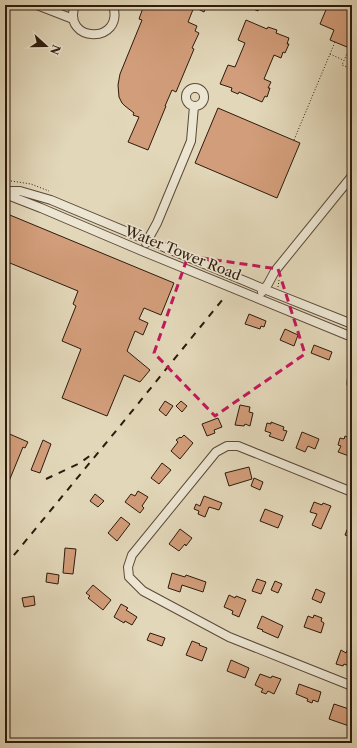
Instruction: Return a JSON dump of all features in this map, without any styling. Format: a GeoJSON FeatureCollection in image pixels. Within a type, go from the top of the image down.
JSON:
{"type":"FeatureCollection","features":[{"type":"Feature","properties":{"kind":"street"},"geometry":{"type":"LineString","coordinates":[[37,5],[57,9],[73,19],[78,28],[89,34],[96,35],[103,33],[112,24],[115,11],[113,5]]}},
{"type":"Feature","properties":{"kind":"street"},"geometry":{"type":"LineString","coordinates":[[73,19],[73,10],[75,5]]}},
{"type":"Feature","properties":{"kind":"street"},"geometry":{"type":"LineString","coordinates":[[142,251],[157,223],[191,141],[194,106]]}},
{"type":"Feature","properties":{"kind":"street"},"geometry":{"type":"LineString","coordinates":[[258,298],[279,266],[352,176]]}},
{"type":"Feature","properties":{"kind":"street","name":"Water Tower Road"},"geometry":{"type":"LineString","coordinates":[[5,193],[20,191],[51,200],[352,324]]}},
{"type":"Feature","properties":{"kind":"street","name":"Water Tower Road"},"geometry":{"type":"LineString","coordinates":[[5,193],[352,337]]}},
{"type":"Feature","properties":{"kind":"street"},"geometry":{"type":"LineString","coordinates":[[352,492],[238,446],[227,446],[216,452],[132,555],[128,567],[129,577],[143,591],[229,637],[352,686]]}},
{"type":"Feature","properties":{"kind":"path"},"geometry":{"type":"LineString","coordinates":[[294,140],[335,42]]}},
{"type":"Feature","properties":{"kind":"path"},"geometry":{"type":"LineString","coordinates":[[349,49],[342,64],[352,69]]}},
{"type":"Feature","properties":{"kind":"path"},"geometry":{"type":"LineString","coordinates":[[330,54],[344,60]]}},
{"type":"Feature","properties":{"kind":"highlighted area"},"geometry":{"type":"Polygon","coordinates":[[[188,256],[278,269],[305,354],[215,416],[154,353],[188,256]]]}},
{"type":"Feature","properties":{"kind":"building"},"geometry":{"type":"Polygon","coordinates":[[[144,5],[207,5],[204,12],[194,7],[188,22],[197,26],[195,31],[199,33],[192,48],[194,49],[176,92],[172,90],[148,150],[128,142],[139,117],[133,115],[134,113],[122,103],[119,97],[118,85],[120,74],[142,20],[139,19],[144,5]]]}},
{"type":"Feature","properties":{"kind":"building"},"geometry":{"type":"Polygon","coordinates":[[[244,5],[260,5],[258,11],[244,5]]]}},
{"type":"Feature","properties":{"kind":"building"},"geometry":{"type":"Polygon","coordinates":[[[328,5],[352,5],[352,31],[350,36],[352,36],[347,47],[330,40],[334,30],[320,24],[328,5]]]}},
{"type":"Feature","properties":{"kind":"building"},"geometry":{"type":"Polygon","coordinates":[[[246,20],[267,29],[268,27],[277,30],[276,33],[289,38],[287,44],[289,44],[285,53],[283,52],[281,58],[274,55],[264,79],[271,82],[268,88],[270,88],[267,97],[265,96],[262,102],[239,92],[238,94],[231,91],[232,88],[220,84],[228,65],[235,67],[245,43],[238,40],[246,20]]]}},
{"type":"Feature","properties":{"kind":"building"},"geometry":{"type":"Polygon","coordinates":[[[218,108],[300,143],[277,198],[195,163],[218,108]]]}},
{"type":"Feature","properties":{"kind":"building"},"geometry":{"type":"Polygon","coordinates":[[[5,213],[174,283],[161,315],[144,308],[139,319],[148,323],[143,335],[135,331],[127,351],[150,370],[140,382],[124,375],[107,416],[62,398],[81,349],[62,341],[76,306],[73,304],[78,291],[5,261],[5,213]]]}},
{"type":"Feature","properties":{"kind":"building"},"geometry":{"type":"Polygon","coordinates":[[[249,314],[266,321],[264,327],[261,326],[260,329],[245,324],[249,314]]]}},
{"type":"Feature","properties":{"kind":"building"},"geometry":{"type":"Polygon","coordinates":[[[285,329],[298,335],[294,346],[280,340],[285,329]]]}},
{"type":"Feature","properties":{"kind":"building"},"geometry":{"type":"Polygon","coordinates":[[[314,345],[332,352],[329,360],[311,353],[314,345]]]}},
{"type":"Feature","properties":{"kind":"building"},"geometry":{"type":"Polygon","coordinates":[[[348,371],[352,372],[352,396],[350,396],[347,384],[348,371]]]}},
{"type":"Feature","properties":{"kind":"building"},"geometry":{"type":"Polygon","coordinates":[[[165,401],[173,406],[166,416],[159,410],[165,401]]]}},
{"type":"Feature","properties":{"kind":"building"},"geometry":{"type":"Polygon","coordinates":[[[181,401],[187,406],[182,412],[176,406],[181,401]]]}},
{"type":"Feature","properties":{"kind":"building"},"geometry":{"type":"Polygon","coordinates":[[[240,405],[250,407],[249,412],[253,413],[250,426],[245,424],[244,426],[235,425],[240,405]]]}},
{"type":"Feature","properties":{"kind":"building"},"geometry":{"type":"Polygon","coordinates":[[[218,418],[222,427],[214,430],[215,433],[207,436],[202,424],[218,418]]]}},
{"type":"Feature","properties":{"kind":"building"},"geometry":{"type":"Polygon","coordinates":[[[271,422],[284,427],[283,430],[287,431],[283,441],[269,436],[271,433],[265,431],[267,423],[271,424],[271,422]]]}},
{"type":"Feature","properties":{"kind":"building"},"geometry":{"type":"Polygon","coordinates":[[[5,432],[28,442],[25,448],[23,447],[5,491],[5,432]]]}},
{"type":"Feature","properties":{"kind":"building"},"geometry":{"type":"Polygon","coordinates":[[[302,432],[319,439],[315,449],[308,446],[305,452],[296,448],[302,432]]]}},
{"type":"Feature","properties":{"kind":"building"},"geometry":{"type":"Polygon","coordinates":[[[184,435],[193,443],[180,459],[171,451],[178,442],[176,440],[184,435]]]}},
{"type":"Feature","properties":{"kind":"building"},"geometry":{"type":"Polygon","coordinates":[[[345,436],[352,439],[352,449],[349,456],[338,452],[341,446],[338,445],[340,438],[344,439],[345,436]]]}},
{"type":"Feature","properties":{"kind":"building"},"geometry":{"type":"Polygon","coordinates":[[[43,440],[51,444],[40,473],[31,470],[43,440]]]}},
{"type":"Feature","properties":{"kind":"building"},"geometry":{"type":"Polygon","coordinates":[[[162,463],[171,470],[159,484],[151,478],[162,463]]]}},
{"type":"Feature","properties":{"kind":"building"},"geometry":{"type":"Polygon","coordinates":[[[249,467],[252,479],[229,486],[225,473],[249,467]]]}},
{"type":"Feature","properties":{"kind":"building"},"geometry":{"type":"Polygon","coordinates":[[[254,478],[263,482],[260,490],[251,486],[254,478]]]}},
{"type":"Feature","properties":{"kind":"building"},"geometry":{"type":"Polygon","coordinates":[[[138,491],[148,497],[142,506],[144,508],[140,513],[125,502],[131,494],[135,496],[138,491]]]}},
{"type":"Feature","properties":{"kind":"building"},"geometry":{"type":"Polygon","coordinates":[[[95,494],[104,501],[98,507],[90,501],[95,494]]]}},
{"type":"Feature","properties":{"kind":"building"},"geometry":{"type":"Polygon","coordinates":[[[204,496],[222,503],[219,510],[209,507],[205,517],[198,514],[199,511],[194,509],[196,504],[200,506],[204,496]]]}},
{"type":"Feature","properties":{"kind":"building"},"geometry":{"type":"Polygon","coordinates":[[[314,502],[331,506],[321,529],[312,525],[317,514],[310,512],[314,502]]]}},
{"type":"Feature","properties":{"kind":"building"},"geometry":{"type":"Polygon","coordinates":[[[265,509],[283,516],[278,528],[260,521],[265,509]]]}},
{"type":"Feature","properties":{"kind":"building"},"geometry":{"type":"Polygon","coordinates":[[[121,517],[130,524],[117,541],[108,533],[121,517]]]}},
{"type":"Feature","properties":{"kind":"building"},"geometry":{"type":"Polygon","coordinates":[[[352,517],[352,538],[345,535],[352,517]]]}},
{"type":"Feature","properties":{"kind":"building"},"geometry":{"type":"Polygon","coordinates":[[[180,529],[192,538],[186,546],[185,544],[179,551],[169,544],[180,529]]]}},
{"type":"Feature","properties":{"kind":"building"},"geometry":{"type":"Polygon","coordinates":[[[65,548],[76,549],[73,574],[63,573],[65,548]]]}},
{"type":"Feature","properties":{"kind":"building"},"geometry":{"type":"Polygon","coordinates":[[[47,573],[59,575],[58,584],[46,582],[47,573]]]}},
{"type":"Feature","properties":{"kind":"building"},"geometry":{"type":"Polygon","coordinates":[[[172,573],[185,577],[186,575],[206,582],[203,592],[182,585],[180,592],[168,588],[172,573]]]}},
{"type":"Feature","properties":{"kind":"building"},"geometry":{"type":"Polygon","coordinates":[[[257,579],[266,582],[261,594],[252,591],[257,579]]]}},
{"type":"Feature","properties":{"kind":"building"},"geometry":{"type":"Polygon","coordinates":[[[275,581],[282,584],[278,593],[271,590],[275,581]]]}},
{"type":"Feature","properties":{"kind":"building"},"geometry":{"type":"Polygon","coordinates":[[[93,585],[111,600],[103,610],[88,598],[90,596],[86,593],[93,585]]]}},
{"type":"Feature","properties":{"kind":"building"},"geometry":{"type":"Polygon","coordinates":[[[316,589],[325,593],[321,603],[312,599],[316,589]]]}},
{"type":"Feature","properties":{"kind":"building"},"geometry":{"type":"Polygon","coordinates":[[[229,595],[246,600],[239,617],[232,614],[233,611],[224,607],[229,595]]]}},
{"type":"Feature","properties":{"kind":"building"},"geometry":{"type":"Polygon","coordinates":[[[34,596],[35,605],[24,607],[22,598],[34,596]]]}},
{"type":"Feature","properties":{"kind":"building"},"geometry":{"type":"Polygon","coordinates":[[[121,604],[128,608],[126,610],[137,617],[132,625],[125,621],[124,623],[114,617],[121,604]]]}},
{"type":"Feature","properties":{"kind":"building"},"geometry":{"type":"Polygon","coordinates":[[[314,615],[322,618],[321,621],[324,623],[321,633],[304,627],[308,616],[313,618],[314,615]]]}},
{"type":"Feature","properties":{"kind":"building"},"geometry":{"type":"Polygon","coordinates":[[[262,616],[283,626],[278,638],[257,628],[262,616]]]}},
{"type":"Feature","properties":{"kind":"building"},"geometry":{"type":"Polygon","coordinates":[[[150,633],[165,638],[162,646],[147,640],[150,633]]]}},
{"type":"Feature","properties":{"kind":"building"},"geometry":{"type":"Polygon","coordinates":[[[192,641],[207,648],[202,661],[186,655],[192,641]]]}},
{"type":"Feature","properties":{"kind":"building"},"geometry":{"type":"Polygon","coordinates":[[[348,649],[352,651],[352,667],[344,664],[343,666],[336,664],[341,650],[346,653],[348,649]]]}},
{"type":"Feature","properties":{"kind":"building"},"geometry":{"type":"Polygon","coordinates":[[[231,660],[249,668],[245,678],[227,671],[231,660]]]}},
{"type":"Feature","properties":{"kind":"building"},"geometry":{"type":"Polygon","coordinates":[[[260,674],[271,678],[272,676],[281,679],[274,694],[268,691],[266,694],[261,692],[263,689],[255,685],[260,674]]]}},
{"type":"Feature","properties":{"kind":"building"},"geometry":{"type":"Polygon","coordinates":[[[299,684],[321,692],[318,702],[313,700],[312,703],[307,701],[308,699],[296,694],[299,684]]]}},
{"type":"Feature","properties":{"kind":"building"},"geometry":{"type":"Polygon","coordinates":[[[334,704],[352,710],[352,727],[329,719],[334,704]]]}},
{"type":"Feature","properties":{"kind":"railway"},"geometry":{"type":"LineString","coordinates":[[5,566],[223,299]]}},
{"type":"Feature","properties":{"kind":"railway"},"geometry":{"type":"LineString","coordinates":[[46,479],[80,463],[95,452]]}}]}
